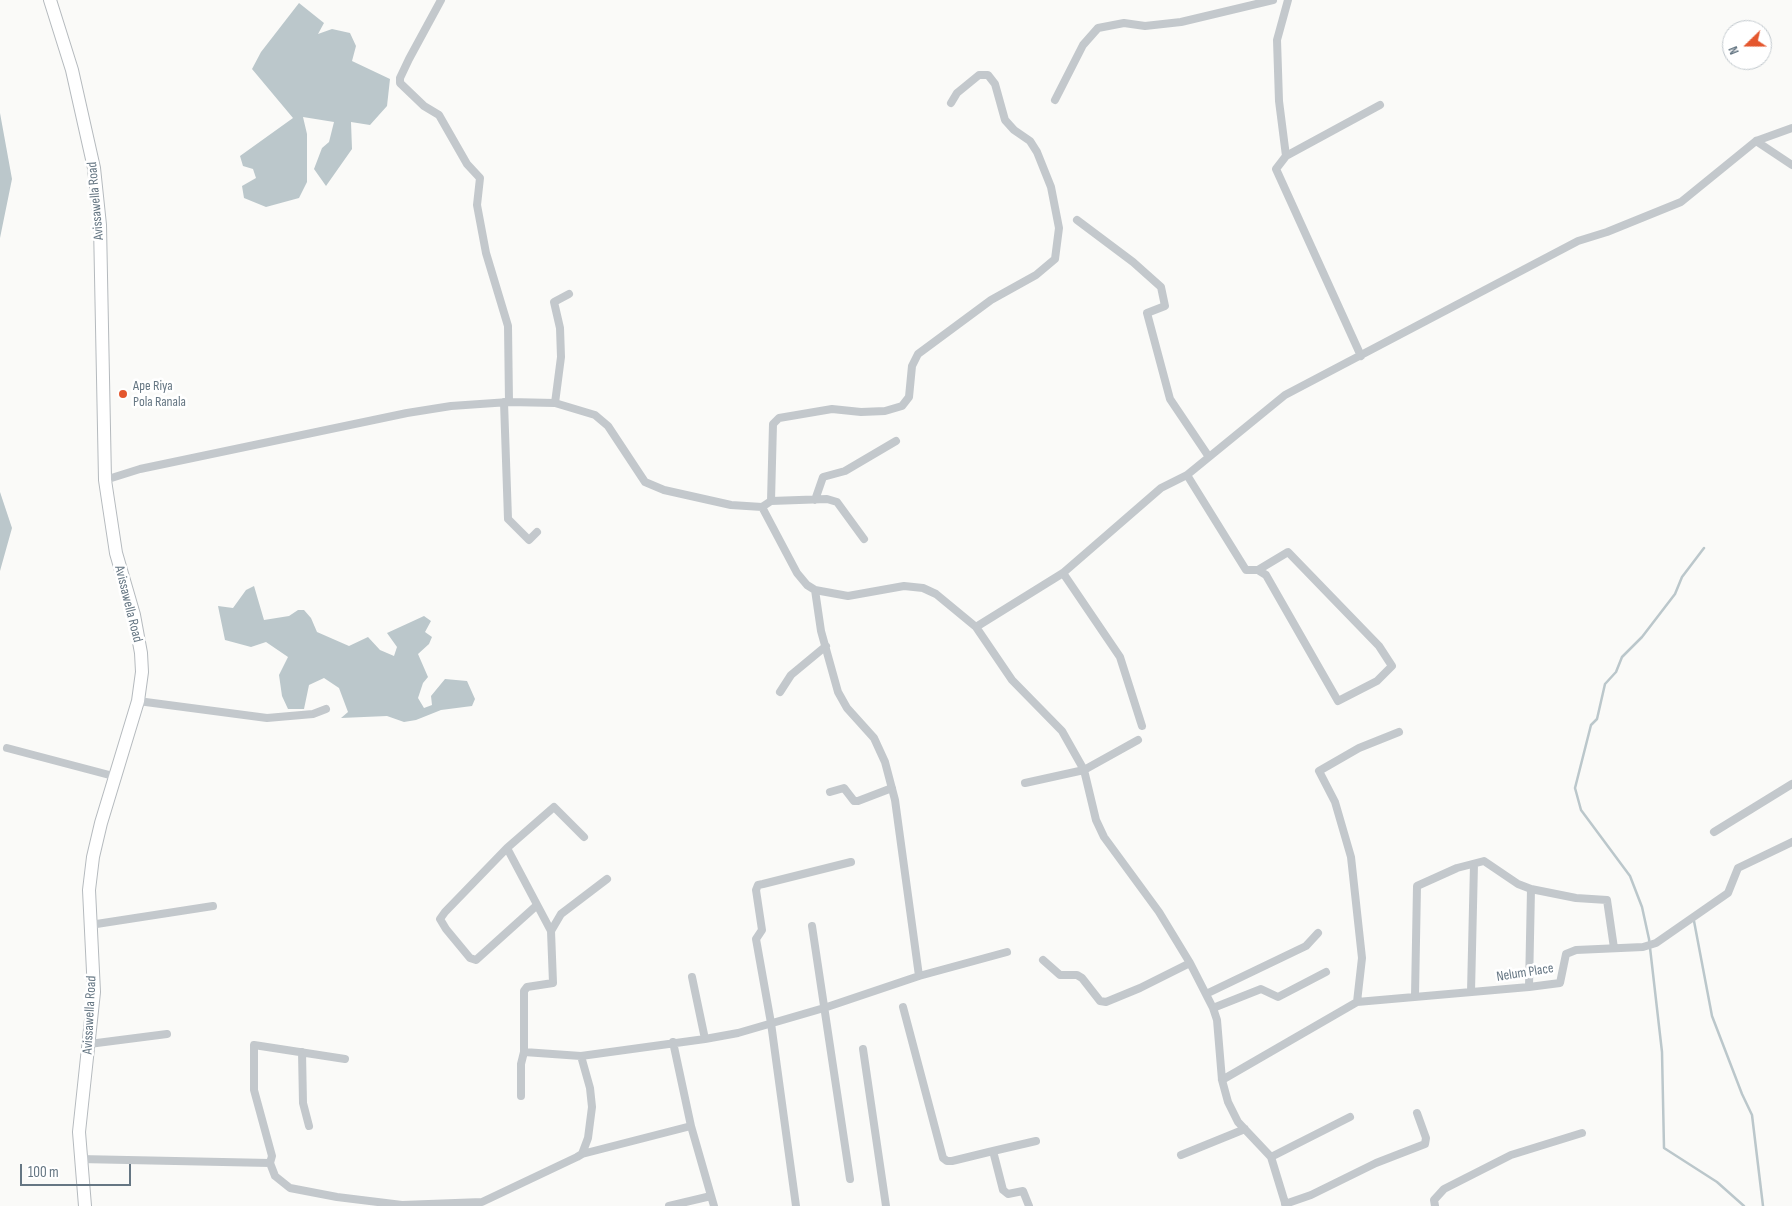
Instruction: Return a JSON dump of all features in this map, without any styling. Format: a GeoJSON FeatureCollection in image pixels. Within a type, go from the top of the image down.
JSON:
{"type":"FeatureCollection","features":[{"type":"Feature","properties":{"kind":"main road","name":"Avissawella Road"},"geometry":{"type":"LineString","coordinates":[[50,0],[72,70],[94,168],[100,225],[105,480],[116,554],[134,615],[141,653],[142,672],[138,701],[117,777],[100,823],[89,890],[94,992],[79,1132],[85,1206]]}},
{"type":"Feature","properties":{"kind":"street"},"geometry":{"type":"LineString","coordinates":[[441,0],[400,78],[400,83],[424,106],[439,115],[467,164],[480,178],[477,205],[480,225],[486,253],[508,326],[506,402],[508,519],[529,540],[537,532]]}},
{"type":"Feature","properties":{"kind":"street"},"geometry":{"type":"LineString","coordinates":[[1056,100],[1082,45],[1098,28],[1124,23],[1145,26],[1181,22],[1273,0]]}},
{"type":"Feature","properties":{"kind":"street"},"geometry":{"type":"LineString","coordinates":[[1286,156],[1279,101],[1277,40],[1288,0]]}},
{"type":"Feature","properties":{"kind":"street"},"geometry":{"type":"LineString","coordinates":[[771,501],[773,424],[779,418],[832,409],[861,412],[902,406],[909,397],[912,366],[918,354],[991,300],[1036,275],[1055,259],[1059,228],[1051,187],[1037,152],[1030,141],[1014,130],[1005,120],[995,84],[988,75],[979,75],[957,93],[951,103]]}},
{"type":"Feature","properties":{"kind":"street"},"geometry":{"type":"LineString","coordinates":[[1361,356],[1276,169],[1286,156],[1380,106]]}},
{"type":"Feature","properties":{"kind":"street"},"geometry":{"type":"LineString","coordinates":[[976,628],[1062,573],[1162,488],[1187,475],[1285,395],[1578,241],[1607,232],[1681,202],[1756,141],[1792,128]]}},
{"type":"Feature","properties":{"kind":"street"},"geometry":{"type":"LineString","coordinates":[[1756,141],[1792,165]]}},
{"type":"Feature","properties":{"kind":"street"},"geometry":{"type":"LineString","coordinates":[[1077,220],[1133,262],[1161,287],[1165,306],[1147,313],[1170,399],[1209,457]]}},
{"type":"Feature","properties":{"kind":"street"},"geometry":{"type":"LineString","coordinates":[[555,403],[561,357],[560,328],[554,302],[569,294]]}},
{"type":"Feature","properties":{"kind":"street"},"geometry":{"type":"LineString","coordinates":[[105,480],[140,469],[407,413],[451,406],[506,402],[555,403],[595,415],[608,426],[646,482],[664,490],[731,505],[762,507],[771,501],[828,499],[837,502],[864,539]]}},
{"type":"Feature","properties":{"kind":"street"},"geometry":{"type":"LineString","coordinates":[[815,500],[823,477],[846,471],[896,441]]}},
{"type":"Feature","properties":{"kind":"street"},"geometry":{"type":"LineString","coordinates":[[1187,475],[1246,570],[1258,570],[1288,552],[1379,646],[1392,666],[1377,682],[1338,701],[1266,575],[1258,570]]}},
{"type":"Feature","properties":{"kind":"street"},"geometry":{"type":"LineString","coordinates":[[762,507],[797,573],[807,585],[815,590],[848,596],[904,586],[923,588],[936,594],[976,628],[1012,680],[1062,731],[1084,770],[1096,820],[1104,837],[1159,912],[1190,963],[1213,1008],[1217,1020],[1222,1080],[1234,1114],[1271,1157],[1285,1205],[1311,1195],[1376,1163],[1425,1144],[1426,1138],[1417,1113]]}},
{"type":"Feature","properties":{"kind":"street"},"geometry":{"type":"LineString","coordinates":[[1062,573],[1120,657],[1142,726]]}},
{"type":"Feature","properties":{"kind":"street"},"geometry":{"type":"LineString","coordinates":[[815,590],[817,611],[838,692],[847,708],[874,738],[882,752],[892,788],[919,976]]}},
{"type":"Feature","properties":{"kind":"street"},"geometry":{"type":"LineString","coordinates":[[780,692],[796,670],[826,646]]}},
{"type":"Feature","properties":{"kind":"street"},"geometry":{"type":"LineString","coordinates":[[138,701],[267,718],[312,714],[326,709]]}},
{"type":"Feature","properties":{"kind":"street"},"geometry":{"type":"LineString","coordinates":[[1357,1002],[1362,958],[1351,857],[1335,802],[1319,771],[1359,748],[1399,732]]}},
{"type":"Feature","properties":{"kind":"street"},"geometry":{"type":"LineString","coordinates":[[1025,783],[1084,770],[1138,740]]}},
{"type":"Feature","properties":{"kind":"street"},"geometry":{"type":"LineString","coordinates":[[7,748],[117,777]]}},
{"type":"Feature","properties":{"kind":"street"},"geometry":{"type":"LineString","coordinates":[[1714,832],[1792,784]]}},
{"type":"Feature","properties":{"kind":"street"},"geometry":{"type":"LineString","coordinates":[[830,792],[844,788],[852,799],[858,801],[892,788]]}},
{"type":"Feature","properties":{"kind":"street"},"geometry":{"type":"LineString","coordinates":[[536,906],[476,960],[470,958],[440,919],[507,848],[554,807],[584,837]]}},
{"type":"Feature","properties":{"kind":"street","name":"Nelum Place"},"geometry":{"type":"LineString","coordinates":[[1222,1080],[1357,1002],[1560,983],[1566,954],[1576,950],[1643,947],[1656,943],[1728,893],[1738,868],[1792,842]]}},
{"type":"Feature","properties":{"kind":"street"},"geometry":{"type":"LineString","coordinates":[[507,848],[536,906],[551,931],[553,983],[528,986],[524,991],[524,1052],[521,1064],[522,1096]]}},
{"type":"Feature","properties":{"kind":"street"},"geometry":{"type":"LineString","coordinates":[[1415,996],[1417,886],[1457,868],[1484,861],[1518,884],[1530,889],[1576,898],[1607,900],[1614,948]]}},
{"type":"Feature","properties":{"kind":"street"},"geometry":{"type":"LineString","coordinates":[[796,1206],[771,1023],[756,939],[762,930],[756,897],[758,885],[851,862]]}},
{"type":"Feature","properties":{"kind":"street"},"geometry":{"type":"LineString","coordinates":[[1471,992],[1474,864]]}},
{"type":"Feature","properties":{"kind":"street"},"geometry":{"type":"LineString","coordinates":[[551,931],[561,914],[606,878]]}},
{"type":"Feature","properties":{"kind":"street"},"geometry":{"type":"LineString","coordinates":[[1529,987],[1530,889]]}},
{"type":"Feature","properties":{"kind":"street"},"geometry":{"type":"LineString","coordinates":[[90,925],[213,906]]}},
{"type":"Feature","properties":{"kind":"street"},"geometry":{"type":"LineString","coordinates":[[812,926],[850,1179]]}},
{"type":"Feature","properties":{"kind":"street"},"geometry":{"type":"LineString","coordinates":[[1206,994],[1306,946],[1318,933]]}},
{"type":"Feature","properties":{"kind":"street"},"geometry":{"type":"LineString","coordinates":[[524,1052],[581,1056],[705,1039],[824,1008],[919,976],[1007,952]]}},
{"type":"Feature","properties":{"kind":"street"},"geometry":{"type":"LineString","coordinates":[[1043,960],[1060,975],[1082,978],[1100,1001],[1106,1002],[1140,988],[1190,963]]}},
{"type":"Feature","properties":{"kind":"street"},"geometry":{"type":"LineString","coordinates":[[1213,1008],[1261,989],[1278,996],[1326,972]]}},
{"type":"Feature","properties":{"kind":"street"},"geometry":{"type":"LineString","coordinates":[[692,977],[705,1039]]}},
{"type":"Feature","properties":{"kind":"street"},"geometry":{"type":"LineString","coordinates":[[903,1007],[943,1158],[947,1162],[1036,1140]]}},
{"type":"Feature","properties":{"kind":"street"},"geometry":{"type":"LineString","coordinates":[[89,1044],[167,1034]]}},
{"type":"Feature","properties":{"kind":"street"},"geometry":{"type":"LineString","coordinates":[[673,1042],[691,1126],[714,1206]]}},
{"type":"Feature","properties":{"kind":"street"},"geometry":{"type":"LineString","coordinates":[[345,1059],[254,1045],[254,1090],[272,1156],[270,1163],[275,1176],[290,1188],[337,1197],[402,1205],[482,1202],[582,1154],[691,1126]]}},
{"type":"Feature","properties":{"kind":"street"},"geometry":{"type":"LineString","coordinates":[[863,1049],[886,1206]]}},
{"type":"Feature","properties":{"kind":"street"},"geometry":{"type":"LineString","coordinates":[[302,1052],[303,1103],[309,1126]]}},
{"type":"Feature","properties":{"kind":"street"},"geometry":{"type":"LineString","coordinates":[[581,1056],[590,1088],[592,1107],[588,1138],[582,1154]]}},
{"type":"Feature","properties":{"kind":"street"},"geometry":{"type":"LineString","coordinates":[[1271,1157],[1350,1117]]}},
{"type":"Feature","properties":{"kind":"street"},"geometry":{"type":"LineString","coordinates":[[1181,1155],[1245,1129]]}},
{"type":"Feature","properties":{"kind":"street"},"geometry":{"type":"LineString","coordinates":[[1435,1206],[1434,1200],[1444,1189],[1511,1155],[1582,1133]]}},
{"type":"Feature","properties":{"kind":"street"},"geometry":{"type":"LineString","coordinates":[[993,1151],[1003,1190],[1008,1194],[1023,1191],[1029,1206]]}},
{"type":"Feature","properties":{"kind":"street"},"geometry":{"type":"LineString","coordinates":[[80,1158],[270,1163]]}},
{"type":"Feature","properties":{"kind":"street"},"geometry":{"type":"LineString","coordinates":[[669,1206],[711,1196]]}},
{"type":"Feature","properties":{"kind":"shaded area"},"geometry":{"type":"Polygon","coordinates":[[[299,3],[324,23],[318,34],[332,29],[350,33],[356,46],[352,61],[390,79],[387,106],[370,125],[351,122],[352,149],[326,186],[314,169],[322,148],[329,142],[334,122],[303,117],[307,134],[307,182],[299,198],[266,207],[244,198],[242,186],[256,178],[253,169],[243,166],[240,156],[293,118],[252,69],[261,52],[299,3]]]}},
{"type":"Feature","properties":{"kind":"shaded area"},"geometry":{"type":"Polygon","coordinates":[[[0,113],[12,179],[0,238],[0,113]]]}},
{"type":"Feature","properties":{"kind":"shaded area"},"geometry":{"type":"Polygon","coordinates":[[[0,492],[12,528],[0,571],[0,492]]]}},
{"type":"Feature","properties":{"kind":"shaded area"},"geometry":{"type":"Polygon","coordinates":[[[254,586],[264,620],[289,616],[298,610],[304,610],[311,618],[317,632],[349,646],[368,637],[380,650],[394,656],[397,647],[387,633],[424,616],[431,621],[425,632],[432,637],[429,644],[418,654],[428,677],[423,683],[418,698],[424,708],[432,705],[431,696],[445,679],[467,681],[475,699],[472,706],[441,710],[416,720],[404,722],[387,716],[341,718],[348,712],[339,688],[324,678],[309,685],[304,709],[288,709],[282,696],[279,675],[288,657],[266,642],[251,647],[225,640],[218,606],[233,608],[246,590],[254,586]]]}},
{"type":"Feature","properties":{"kind":"waterway"},"geometry":{"type":"LineString","coordinates":[[1704,548],[1682,577],[1675,594],[1642,637],[1622,657],[1616,672],[1605,684],[1597,719],[1591,725],[1575,788],[1581,810],[1630,876],[1642,907],[1649,939],[1662,1052],[1664,1148],[1717,1182],[1744,1206]]}},
{"type":"Feature","properties":{"kind":"waterway"},"geometry":{"type":"LineString","coordinates":[[1694,921],[1712,1016],[1752,1115],[1763,1206]]}},
{"type":"Feature","properties":{"kind":"place","name":"Ape Riya Pola Ranala"},"geometry":{"type":"Point","coordinates":[123,394]}}]}
